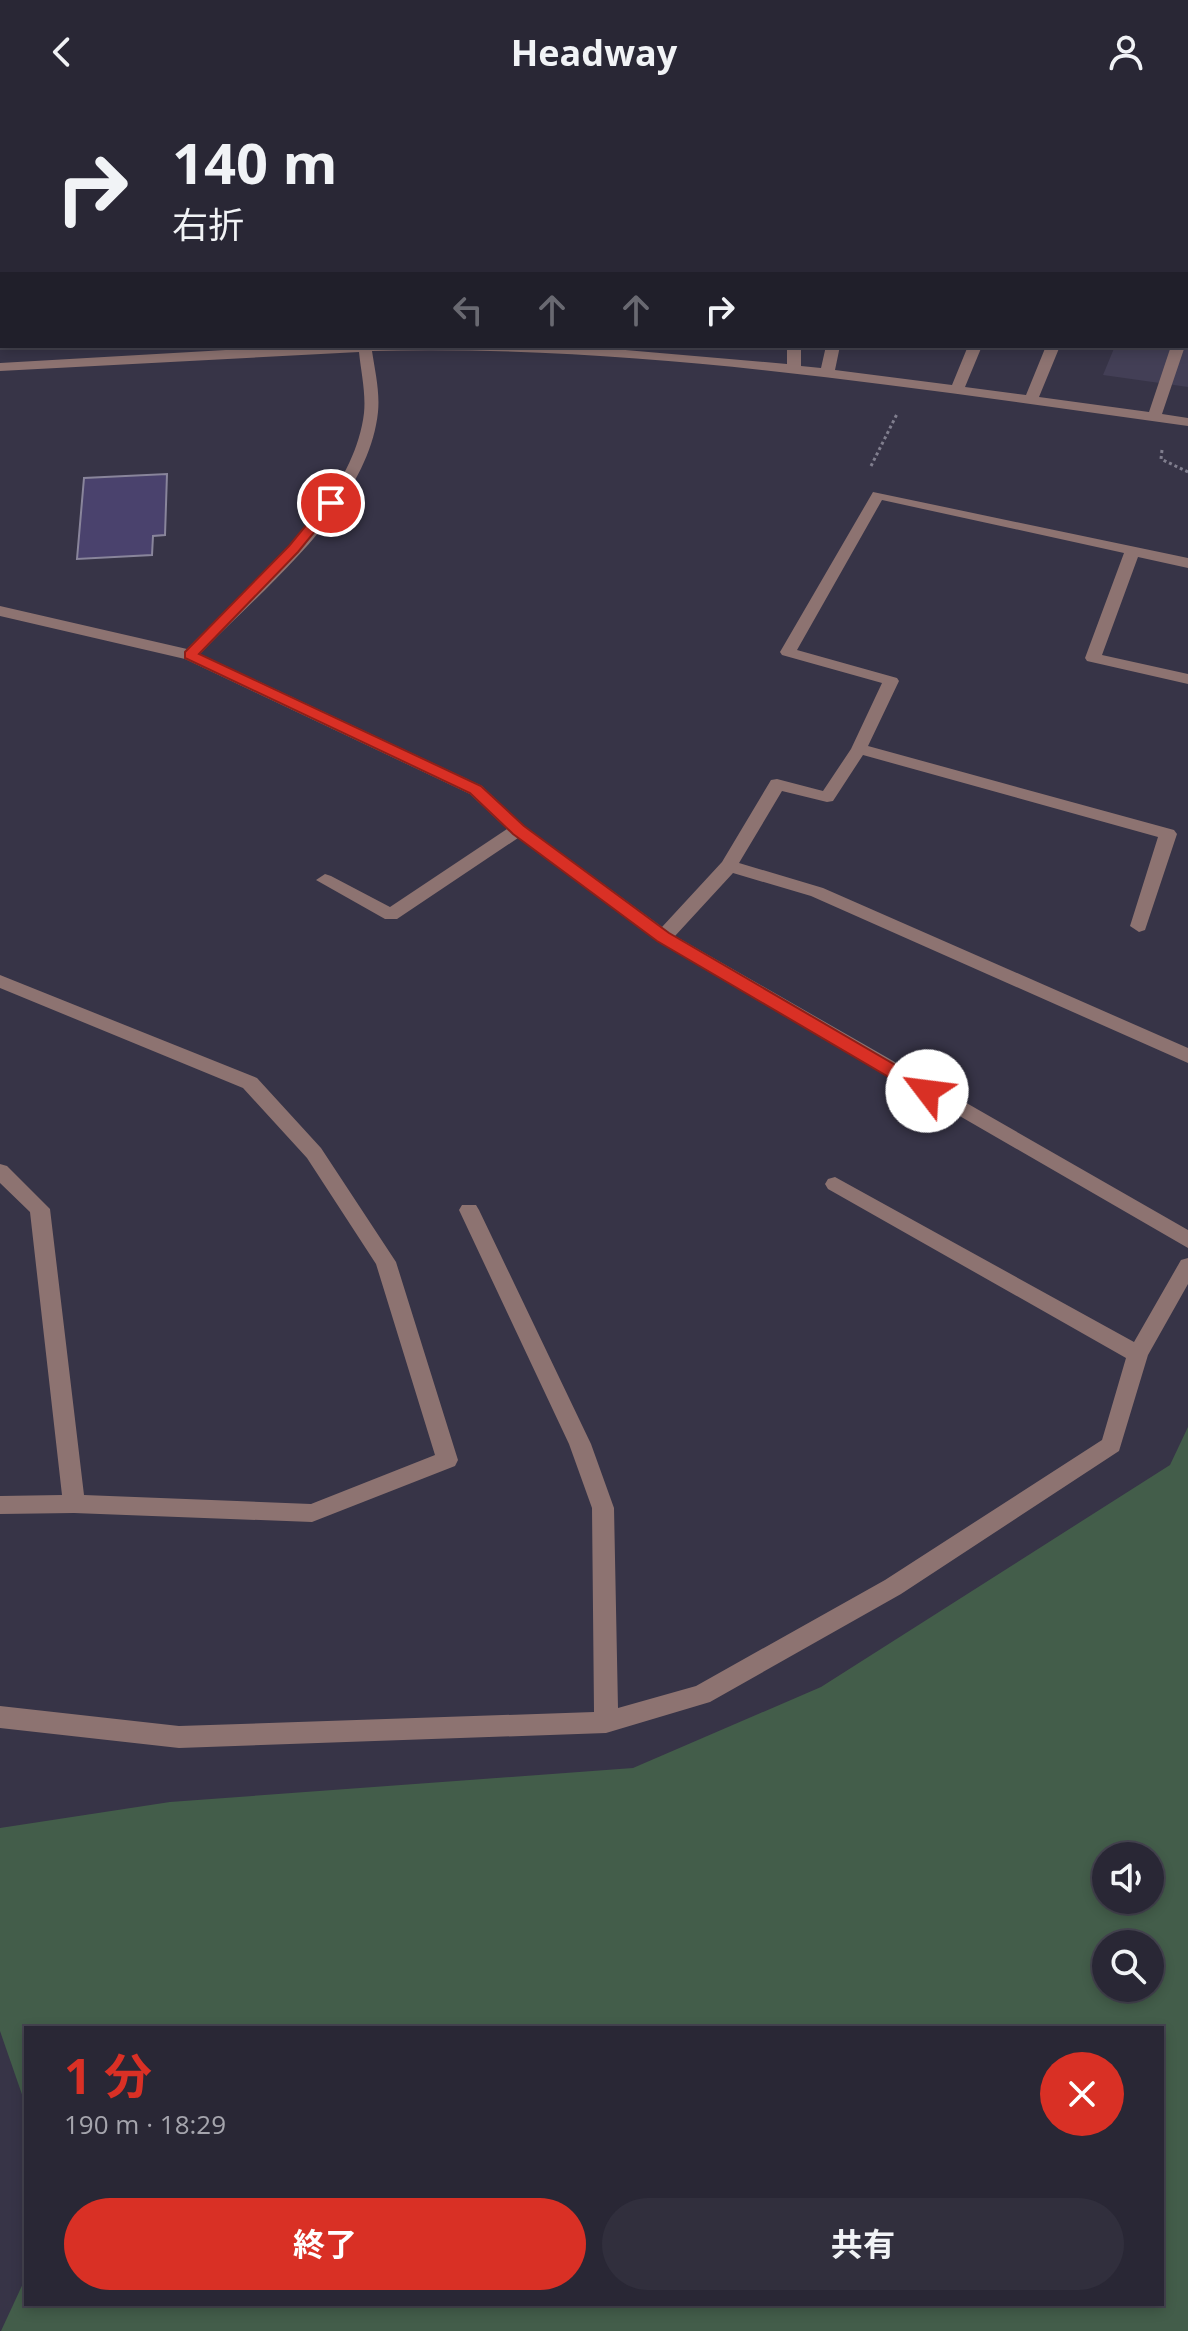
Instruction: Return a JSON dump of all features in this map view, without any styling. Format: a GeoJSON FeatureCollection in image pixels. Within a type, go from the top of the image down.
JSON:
{"type":"FeatureCollection","features":[{"type":"Feature","properties":{"kind":"street"},"geometry":{"type":"LineString","coordinates":[[0,367],[329,348]]}},
{"type":"Feature","properties":{"kind":"street"},"geometry":{"type":"LineString","coordinates":[[190,655],[321,518],[348,476],[361,452],[371,415],[364,348]]}},
{"type":"Feature","properties":{"kind":"street"},"geometry":{"type":"LineString","coordinates":[[523,348],[642,354],[794,370],[1188,422]]}},
{"type":"Feature","properties":{"kind":"street"},"geometry":{"type":"LineString","coordinates":[[794,348],[794,370]]}},
{"type":"Feature","properties":{"kind":"street"},"geometry":{"type":"LineString","coordinates":[[827,374],[833,348]]}},
{"type":"Feature","properties":{"kind":"street"},"geometry":{"type":"LineString","coordinates":[[957,390],[974,348]]}},
{"type":"Feature","properties":{"kind":"street"},"geometry":{"type":"LineString","coordinates":[[1031,400],[1052,348]]}},
{"type":"Feature","properties":{"kind":"street"},"geometry":{"type":"LineString","coordinates":[[1154,417],[1177,348]]}},
{"type":"Feature","properties":{"kind":"street"},"geometry":{"type":"LineString","coordinates":[[663,937],[729,866],[777,784],[827,797],[859,749],[891,681],[788,652],[878,495],[1188,563]]}},
{"type":"Feature","properties":{"kind":"street"},"geometry":{"type":"LineString","coordinates":[[1132,552],[1093,658],[1188,679]]}},
{"type":"Feature","properties":{"kind":"street"},"geometry":{"type":"LineString","coordinates":[[0,611],[190,655],[476,790],[518,830],[663,937],[1188,1240]]}},
{"type":"Feature","properties":{"kind":"street"},"geometry":{"type":"LineString","coordinates":[[859,749],[1168,834],[1139,926]]}},
{"type":"Feature","properties":{"kind":"street"},"geometry":{"type":"LineString","coordinates":[[325,880],[391,915],[518,830]]}},
{"type":"Feature","properties":{"kind":"street"},"geometry":{"type":"LineString","coordinates":[[729,866],[817,892],[1188,1056]]}},
{"type":"Feature","properties":{"kind":"street"},"geometry":{"type":"LineString","coordinates":[[0,981],[250,1083],[314,1153],[386,1262],[447,1460],[312,1513],[74,1504],[0,1505]]}},
{"type":"Feature","properties":{"kind":"street"},"geometry":{"type":"LineString","coordinates":[[0,1171],[40,1209],[74,1504]]}},
{"type":"Feature","properties":{"kind":"street"},"geometry":{"type":"LineString","coordinates":[[835,1184],[1138,1354]]}},
{"type":"Feature","properties":{"kind":"street"},"geometry":{"type":"LineString","coordinates":[[469,1210],[580,1444],[603,1508],[606,1722]]}},
{"type":"Feature","properties":{"kind":"street"},"geometry":{"type":"LineString","coordinates":[[0,1717],[179,1737],[606,1722],[702,1695],[893,1587],[1111,1445],[1138,1354],[1188,1266]]}},
{"type":"Feature","properties":{"kind":"path"},"geometry":{"type":"LineString","coordinates":[[878,495],[863,481],[913,384]]}},
{"type":"Feature","properties":{"kind":"shaded area"},"geometry":{"type":"Polygon","coordinates":[[[1114,348],[1188,348],[1188,387],[1103,375],[1114,348]]]}},
{"type":"Feature","properties":{"kind":"green space"},"geometry":{"type":"Polygon","coordinates":[[[1188,1427],[1188,2331],[1,2331],[24,2281],[24,2306],[1164,2306],[1164,2026],[24,2026],[24,2100],[0,2031],[0,1828],[170,1802],[633,1768],[821,1687],[1170,1465],[1188,1427]]]}},
{"type":"Feature","properties":{"kind":"building"},"geometry":{"type":"Polygon","coordinates":[[[167,474],[165,535],[153,536],[152,555],[77,559],[84,478],[167,474]]]}},
{"type":"Feature","properties":{"kind":"route"},"geometry":{"type":"LineString","coordinates":[[331,503],[294,549],[190,655],[476,790],[518,830],[663,937],[927,1091]]}}]}
